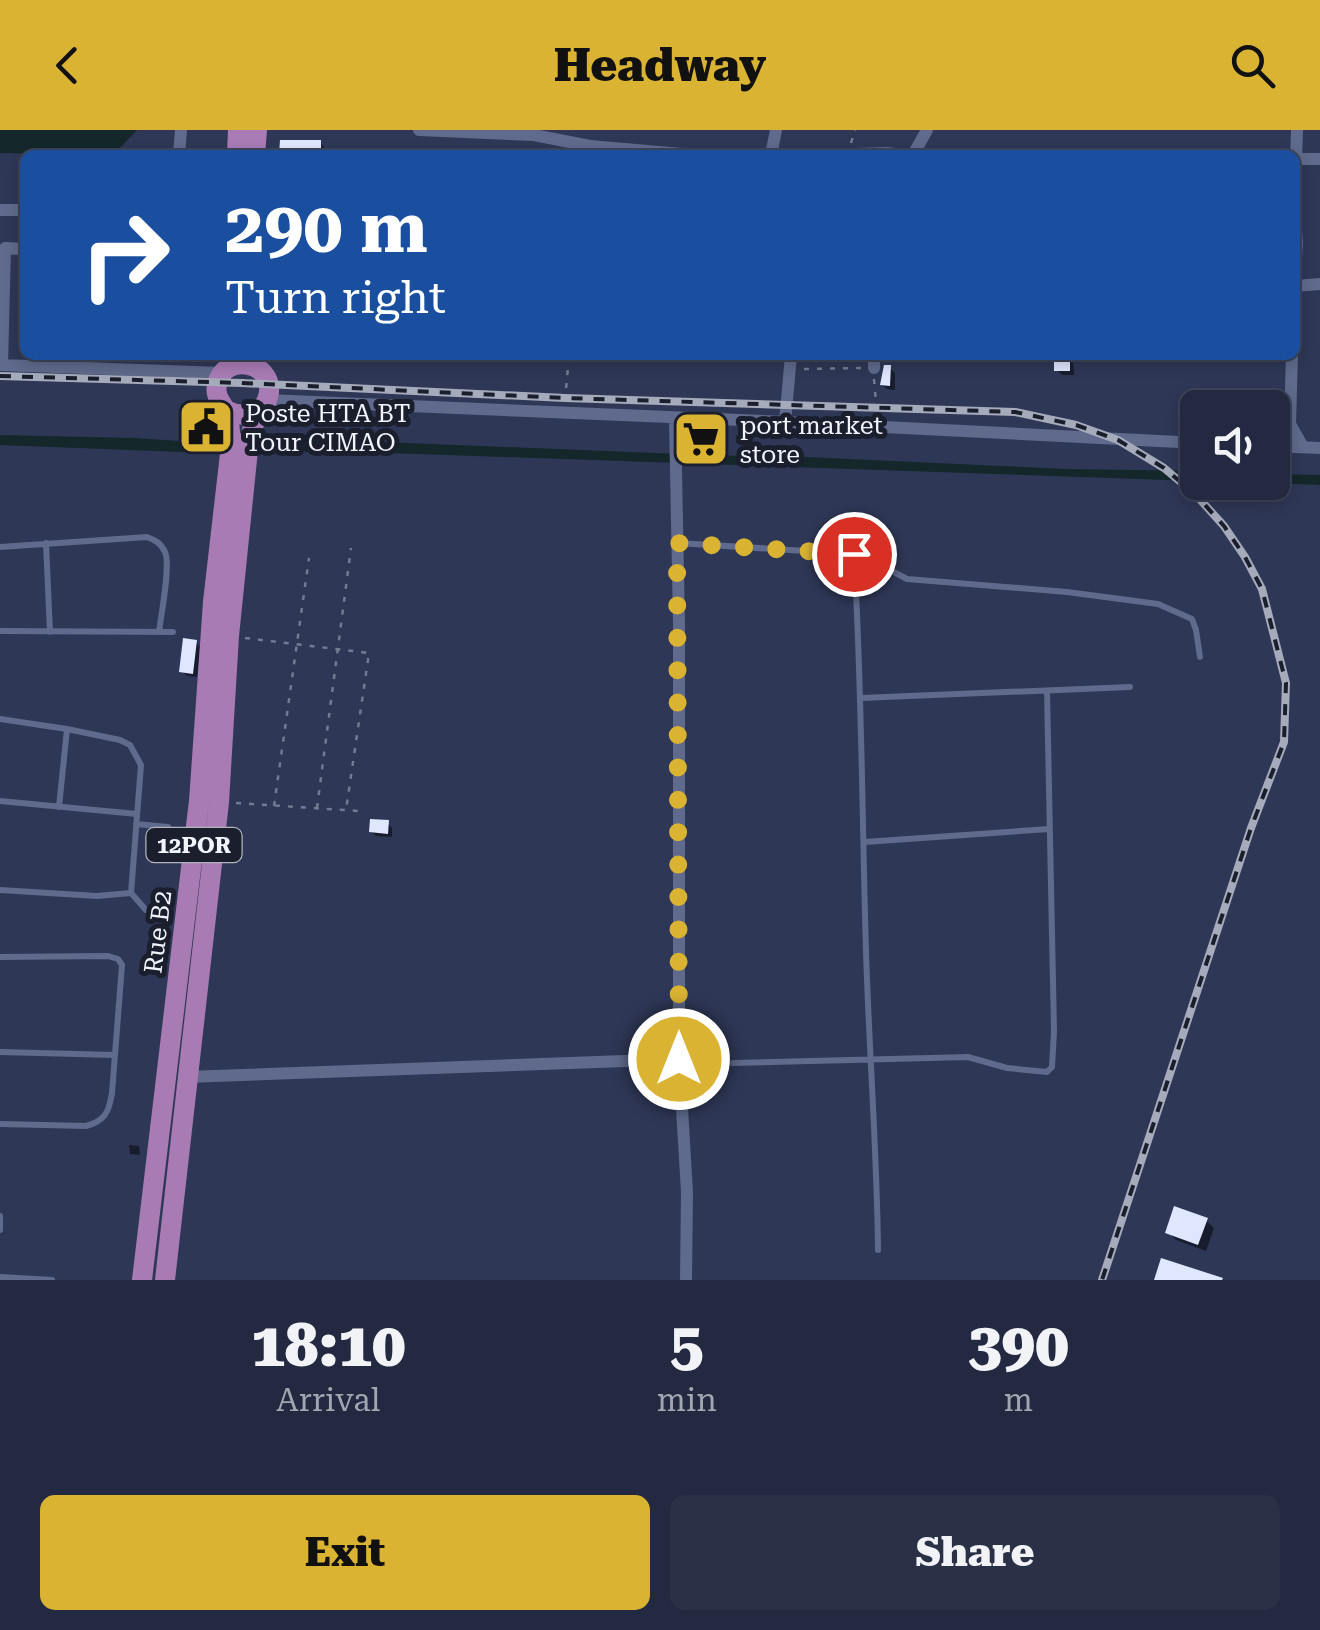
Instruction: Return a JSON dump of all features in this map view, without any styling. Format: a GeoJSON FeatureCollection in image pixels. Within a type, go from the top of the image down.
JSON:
{"type":"FeatureCollection","features":[{"type":"Feature","properties":{"kind":"main road"},"geometry":{"type":"LineString","coordinates":[[253,360],[269,387],[262,406],[246,416],[238,416],[226,410],[216,392],[226,366],[253,360]]}},
{"type":"Feature","properties":{"kind":"main road","name":"Rue B2"},"geometry":{"type":"LineString","coordinates":[[165,1280],[218,802],[248,440],[262,406]]}},
{"type":"Feature","properties":{"kind":"main road","name":"Rue B2"},"geometry":{"type":"LineString","coordinates":[[142,1280],[199,801],[231,435],[226,410]]}},
{"type":"Feature","properties":{"kind":"street"},"geometry":{"type":"LineString","coordinates":[[419,130],[534,135],[636,150]]}},
{"type":"Feature","properties":{"kind":"street"},"geometry":{"type":"LineString","coordinates":[[20,248],[5,248],[1,365],[226,366]]}},
{"type":"Feature","properties":{"kind":"street"},"geometry":{"type":"LineString","coordinates":[[1292,360],[1290,424],[1303,447]]}},
{"type":"Feature","properties":{"kind":"street"},"geometry":{"type":"LineString","coordinates":[[785,422],[791,362]]}},
{"type":"Feature","properties":{"kind":"street"},"geometry":{"type":"LineString","coordinates":[[262,406],[564,412],[1180,442]]}},
{"type":"Feature","properties":{"kind":"street"},"geometry":{"type":"LineString","coordinates":[[675,419],[679,1059],[687,1192],[686,1280]]}},
{"type":"Feature","properties":{"kind":"street"},"geometry":{"type":"LineString","coordinates":[[1290,447],[1320,448]]}},
{"type":"Feature","properties":{"kind":"street"},"geometry":{"type":"LineString","coordinates":[[187,1077],[679,1059]]}},
{"type":"Feature","properties":{"kind":"lane"},"geometry":{"type":"LineString","coordinates":[[0,548],[153,539],[164,549],[167,562],[159,632]]}},
{"type":"Feature","properties":{"kind":"lane"},"geometry":{"type":"LineString","coordinates":[[46,543],[50,632]]}},
{"type":"Feature","properties":{"kind":"lane"},"geometry":{"type":"LineString","coordinates":[[677,543],[852,552],[878,1250]]}},
{"type":"Feature","properties":{"kind":"lane"},"geometry":{"type":"LineString","coordinates":[[855,563],[888,568],[907,579],[1158,604],[1192,619],[1200,657]]}},
{"type":"Feature","properties":{"kind":"lane"},"geometry":{"type":"LineString","coordinates":[[0,632],[173,632]]}},
{"type":"Feature","properties":{"kind":"lane"},"geometry":{"type":"LineString","coordinates":[[860,698],[1130,688]]}},
{"type":"Feature","properties":{"kind":"lane"},"geometry":{"type":"LineString","coordinates":[[733,1064],[968,1056],[1006,1068],[1047,1072],[1052,1067],[1046,691]]}},
{"type":"Feature","properties":{"kind":"lane"},"geometry":{"type":"LineString","coordinates":[[0,719],[67,729],[130,745],[141,765],[132,893],[146,910]]}},
{"type":"Feature","properties":{"kind":"lane"},"geometry":{"type":"LineString","coordinates":[[59,807],[67,729]]}},
{"type":"Feature","properties":{"kind":"lane"},"geometry":{"type":"LineString","coordinates":[[0,802],[137,814]]}},
{"type":"Feature","properties":{"kind":"lane"},"geometry":{"type":"LineString","coordinates":[[136,824],[168,827]]}},
{"type":"Feature","properties":{"kind":"lane"},"geometry":{"type":"LineString","coordinates":[[865,842],[1049,828]]}},
{"type":"Feature","properties":{"kind":"lane"},"geometry":{"type":"LineString","coordinates":[[0,890],[97,896],[132,893]]}},
{"type":"Feature","properties":{"kind":"lane"},"geometry":{"type":"LineString","coordinates":[[0,956],[108,956],[122,965],[110,1107],[105,1118],[86,1126],[0,1124]]}},
{"type":"Feature","properties":{"kind":"lane"},"geometry":{"type":"LineString","coordinates":[[0,1052],[114,1055]]}},
{"type":"Feature","properties":{"kind":"lane"},"geometry":{"type":"LineString","coordinates":[[0,1216],[0,1230]]}},
{"type":"Feature","properties":{"kind":"lane"},"geometry":{"type":"LineString","coordinates":[[0,1277],[52,1280]]}},
{"type":"Feature","properties":{"kind":"path"},"geometry":{"type":"LineString","coordinates":[[564,412],[569,360]]}},
{"type":"Feature","properties":{"kind":"path"},"geometry":{"type":"LineString","coordinates":[[791,362],[874,362],[876,427]]}},
{"type":"Feature","properties":{"kind":"path"},"geometry":{"type":"LineString","coordinates":[[317,808],[351,548]]}},
{"type":"Feature","properties":{"kind":"path"},"geometry":{"type":"LineString","coordinates":[[274,806],[310,558]]}},
{"type":"Feature","properties":{"kind":"path"},"geometry":{"type":"LineString","coordinates":[[229,636],[369,652],[346,810]]}},
{"type":"Feature","properties":{"kind":"path"},"geometry":{"type":"LineString","coordinates":[[218,802],[359,811]]}},
{"type":"Feature","properties":{"kind":"shaded area"},"geometry":{"type":"Polygon","coordinates":[[[0,130],[137,130],[117,150],[0,153],[0,130]]]}},
{"type":"Feature","properties":{"kind":"shaded area"},"geometry":{"type":"Polygon","coordinates":[[[0,435],[210,443],[334,440],[1180,471],[1180,480],[333,451],[209,453],[0,445],[0,435]]]}},
{"type":"Feature","properties":{"kind":"shaded area"},"geometry":{"type":"Polygon","coordinates":[[[1290,474],[1320,475],[1320,485],[1290,484],[1290,474]]]}},
{"type":"Feature","properties":{"kind":"building"},"geometry":{"type":"Polygon","coordinates":[[[280,140],[321,140],[321,150],[279,150],[280,140]]]}},
{"type":"Feature","properties":{"kind":"building"},"geometry":{"type":"Polygon","coordinates":[[[1054,360],[1070,360],[1070,371],[1054,371],[1054,360]]]}},
{"type":"Feature","properties":{"kind":"building"},"geometry":{"type":"Polygon","coordinates":[[[884,365],[891,365],[890,386],[880,385],[884,365]]]}},
{"type":"Feature","properties":{"kind":"building"},"geometry":{"type":"Polygon","coordinates":[[[183,638],[197,640],[193,674],[179,672],[183,638]]]}},
{"type":"Feature","properties":{"kind":"building"},"geometry":{"type":"Polygon","coordinates":[[[370,819],[389,820],[388,834],[369,832],[370,819]]]}},
{"type":"Feature","properties":{"kind":"building"},"geometry":{"type":"Polygon","coordinates":[[[1174,1206],[1208,1218],[1198,1245],[1165,1233],[1174,1206]]]}},
{"type":"Feature","properties":{"kind":"building"},"geometry":{"type":"Polygon","coordinates":[[[1161,1258],[1223,1278],[1154,1280],[1161,1258]]]}},
{"type":"Feature","properties":{"kind":"railway"},"geometry":{"type":"LineString","coordinates":[[0,376],[1015,412],[1076,425],[1118,440],[1164,468],[1224,526],[1262,589],[1286,683],[1284,742],[1251,828],[1102,1280]]}},
{"type":"Feature","properties":{"kind":"place","name":"Poste HTA BT Tour CIMAO"},"geometry":{"type":"Point","coordinates":[206,427]}},
{"type":"Feature","properties":{"kind":"place","name":"port market store"},"geometry":{"type":"Point","coordinates":[701,439]}},
{"type":"Feature","properties":{"kind":"route"},"geometry":{"type":"LineString","coordinates":[[679,1059],[677,543],[854,554]]}}]}
